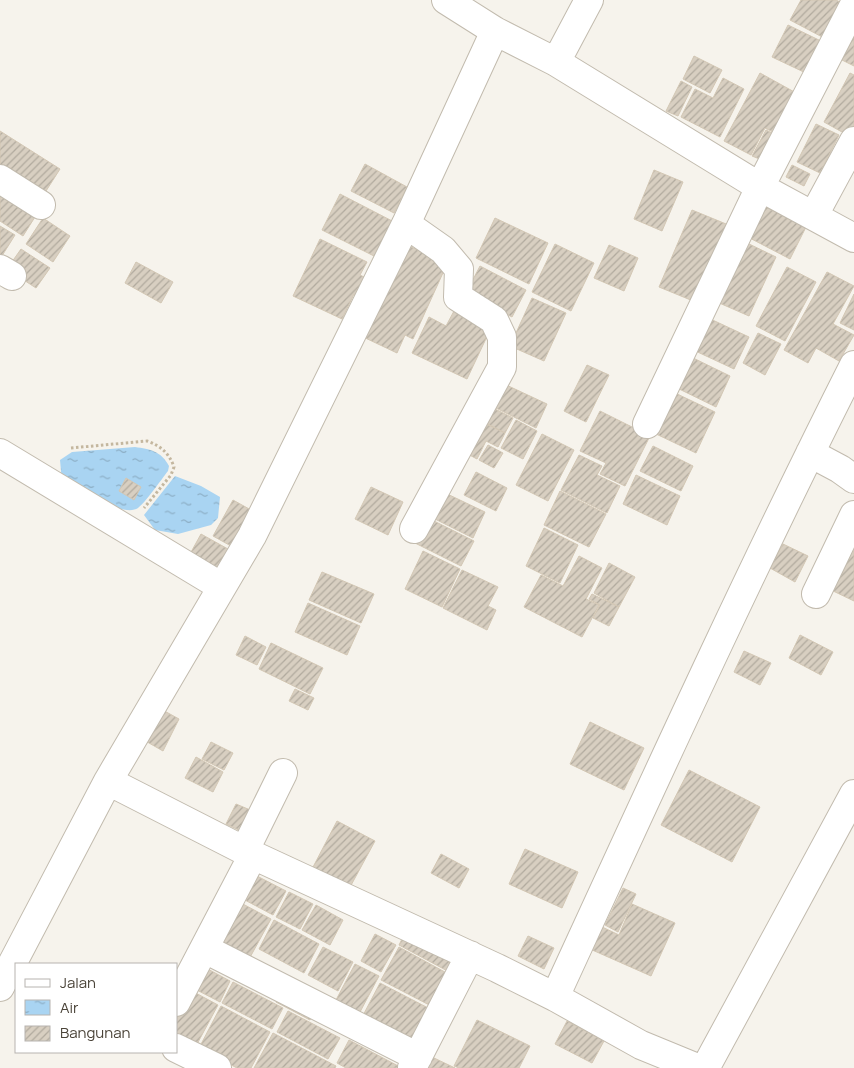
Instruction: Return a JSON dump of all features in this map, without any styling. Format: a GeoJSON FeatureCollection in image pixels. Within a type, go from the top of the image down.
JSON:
{"type":"FeatureCollection","features":[{"type":"Feature","properties":{"kind":"street"},"geometry":{"type":"LineString","coordinates":[[446,0],[494,31],[556,62],[760,187],[854,238]]}},
{"type":"Feature","properties":{"kind":"street"},"geometry":{"type":"LineString","coordinates":[[556,62],[589,0]]}},
{"type":"Feature","properties":{"kind":"street"},"geometry":{"type":"LineString","coordinates":[[647,424],[760,187],[854,4]]}},
{"type":"Feature","properties":{"kind":"street"},"geometry":{"type":"LineString","coordinates":[[0,987],[108,781],[252,536],[406,224],[494,31]]}},
{"type":"Feature","properties":{"kind":"street"},"geometry":{"type":"LineString","coordinates":[[814,215],[854,141]]}},
{"type":"Feature","properties":{"kind":"street"},"geometry":{"type":"LineString","coordinates":[[0,179],[41,205]]}},
{"type":"Feature","properties":{"kind":"street"},"geometry":{"type":"LineString","coordinates":[[406,224],[443,250],[460,269],[458,297],[494,320],[502,337],[502,367],[414,529]]}},
{"type":"Feature","properties":{"kind":"street"},"geometry":{"type":"LineString","coordinates":[[555,997],[664,760],[810,453],[854,365]]}},
{"type":"Feature","properties":{"kind":"street"},"geometry":{"type":"LineString","coordinates":[[0,453],[222,587]]}},
{"type":"Feature","properties":{"kind":"street"},"geometry":{"type":"LineString","coordinates":[[810,453],[840,468],[854,479]]}},
{"type":"Feature","properties":{"kind":"street"},"geometry":{"type":"LineString","coordinates":[[816,594],[854,515]]}},
{"type":"Feature","properties":{"kind":"street"},"geometry":{"type":"LineString","coordinates":[[178,998],[205,949],[283,773]]}},
{"type":"Feature","properties":{"kind":"street"},"geometry":{"type":"LineString","coordinates":[[108,781],[249,853],[470,955],[555,997],[641,1045],[697,1068]]}},
{"type":"Feature","properties":{"kind":"street"},"geometry":{"type":"LineString","coordinates":[[703,1068],[707,1065],[854,794]]}},
{"type":"Feature","properties":{"kind":"street"},"geometry":{"type":"LineString","coordinates":[[205,949],[415,1062],[470,955]]}},
{"type":"Feature","properties":{"kind":"street"},"geometry":{"type":"LineString","coordinates":[[178,1049],[217,1068]]}},
{"type":"Feature","properties":{"kind":"path"},"geometry":{"type":"LineString","coordinates":[[71,448],[147,441],[158,445],[171,458],[174,467],[171,475],[126,530]]}},
{"type":"Feature","properties":{"kind":"water"},"geometry":{"type":"Polygon","coordinates":[[[135,447],[159,454],[169,466],[168,471],[138,508],[131,510],[111,506],[62,482],[60,460],[72,452],[135,447]]]}},
{"type":"Feature","properties":{"kind":"water"},"geometry":{"type":"Polygon","coordinates":[[[175,476],[201,486],[220,497],[218,518],[211,525],[178,534],[155,530],[144,515],[175,476]]]}},
{"type":"Feature","properties":{"kind":"building"},"geometry":{"type":"Polygon","coordinates":[[[801,0],[836,0],[844,4],[826,39],[790,20],[801,0]]]}},
{"type":"Feature","properties":{"kind":"building"},"geometry":{"type":"Polygon","coordinates":[[[788,25],[823,42],[808,74],[772,57],[788,25]]]}},
{"type":"Feature","properties":{"kind":"building"},"geometry":{"type":"Polygon","coordinates":[[[854,33],[854,66],[840,59],[854,33]]]}},
{"type":"Feature","properties":{"kind":"building"},"geometry":{"type":"Polygon","coordinates":[[[694,56],[722,70],[710,93],[683,79],[694,56]]]}},
{"type":"Feature","properties":{"kind":"building"},"geometry":{"type":"Polygon","coordinates":[[[760,73],[798,94],[777,134],[765,128],[751,155],[724,141],[760,73]]]}},
{"type":"Feature","properties":{"kind":"building"},"geometry":{"type":"Polygon","coordinates":[[[850,73],[854,75],[854,132],[851,137],[824,122],[850,73]]]}},
{"type":"Feature","properties":{"kind":"building"},"geometry":{"type":"Polygon","coordinates":[[[723,78],[744,89],[720,137],[681,117],[695,89],[713,98],[723,78]]]}},
{"type":"Feature","properties":{"kind":"building"},"geometry":{"type":"Polygon","coordinates":[[[681,81],[692,87],[678,116],[666,111],[681,81]]]}},
{"type":"Feature","properties":{"kind":"building"},"geometry":{"type":"Polygon","coordinates":[[[816,124],[839,135],[820,173],[797,162],[816,124]]]}},
{"type":"Feature","properties":{"kind":"building"},"geometry":{"type":"Polygon","coordinates":[[[766,130],[776,135],[762,160],[752,156],[766,130]]]}},
{"type":"Feature","properties":{"kind":"building"},"geometry":{"type":"Polygon","coordinates":[[[0,131],[60,169],[39,202],[0,177],[0,131]]]}},
{"type":"Feature","properties":{"kind":"building"},"geometry":{"type":"Polygon","coordinates":[[[365,164],[407,187],[394,213],[351,191],[365,164]]]}},
{"type":"Feature","properties":{"kind":"building"},"geometry":{"type":"Polygon","coordinates":[[[792,165],[810,174],[804,186],[786,177],[792,165]]]}},
{"type":"Feature","properties":{"kind":"building"},"geometry":{"type":"Polygon","coordinates":[[[654,170],[683,182],[662,231],[634,219],[654,170]]]}},
{"type":"Feature","properties":{"kind":"building"},"geometry":{"type":"Polygon","coordinates":[[[0,184],[40,209],[23,236],[0,221],[0,184]]]}},
{"type":"Feature","properties":{"kind":"building"},"geometry":{"type":"Polygon","coordinates":[[[340,194],[396,223],[378,258],[322,230],[340,194]]]}},
{"type":"Feature","properties":{"kind":"building"},"geometry":{"type":"Polygon","coordinates":[[[760,204],[806,227],[790,259],[744,235],[760,204]]]}},
{"type":"Feature","properties":{"kind":"building"},"geometry":{"type":"Polygon","coordinates":[[[692,210],[731,226],[698,303],[659,287],[692,210]]]}},
{"type":"Feature","properties":{"kind":"building"},"geometry":{"type":"Polygon","coordinates":[[[43,218],[70,236],[53,262],[26,244],[43,218]]]}},
{"type":"Feature","properties":{"kind":"building"},"geometry":{"type":"Polygon","coordinates":[[[495,218],[548,243],[529,284],[476,258],[495,218]]]}},
{"type":"Feature","properties":{"kind":"building"},"geometry":{"type":"Polygon","coordinates":[[[0,226],[15,235],[0,259],[0,226]]]}},
{"type":"Feature","properties":{"kind":"building"},"geometry":{"type":"Polygon","coordinates":[[[320,239],[367,262],[360,275],[372,281],[363,299],[354,294],[342,319],[293,296],[320,239]]]}},
{"type":"Feature","properties":{"kind":"building"},"geometry":{"type":"Polygon","coordinates":[[[401,242],[447,264],[413,339],[405,335],[397,353],[359,335],[401,242]]]}},
{"type":"Feature","properties":{"kind":"building"},"geometry":{"type":"Polygon","coordinates":[[[745,242],[776,257],[749,316],[717,302],[745,242]]]}},
{"type":"Feature","properties":{"kind":"building"},"geometry":{"type":"Polygon","coordinates":[[[555,244],[594,263],[571,311],[532,292],[555,244]]]}},
{"type":"Feature","properties":{"kind":"building"},"geometry":{"type":"Polygon","coordinates":[[[609,245],[638,258],[624,291],[594,278],[609,245]]]}},
{"type":"Feature","properties":{"kind":"building"},"geometry":{"type":"Polygon","coordinates":[[[21,249],[50,268],[36,288],[7,269],[21,249]]]}},
{"type":"Feature","properties":{"kind":"building"},"geometry":{"type":"Polygon","coordinates":[[[136,262],[173,282],[161,303],[125,283],[136,262]]]}},
{"type":"Feature","properties":{"kind":"building"},"geometry":{"type":"Polygon","coordinates":[[[480,266],[526,290],[512,317],[466,293],[480,266]]]}},
{"type":"Feature","properties":{"kind":"building"},"geometry":{"type":"Polygon","coordinates":[[[787,267],[816,282],[785,341],[756,326],[787,267]]]}},
{"type":"Feature","properties":{"kind":"building"},"geometry":{"type":"Polygon","coordinates":[[[827,272],[854,286],[833,324],[854,335],[839,361],[816,348],[808,363],[784,350],[827,272]]]}},
{"type":"Feature","properties":{"kind":"building"},"geometry":{"type":"Polygon","coordinates":[[[854,294],[854,330],[840,323],[854,294]]]}},
{"type":"Feature","properties":{"kind":"building"},"geometry":{"type":"Polygon","coordinates":[[[532,298],[566,313],[544,361],[510,346],[532,298]]]}},
{"type":"Feature","properties":{"kind":"building"},"geometry":{"type":"Polygon","coordinates":[[[454,311],[491,328],[467,379],[412,353],[429,317],[446,326],[454,311]]]}},
{"type":"Feature","properties":{"kind":"building"},"geometry":{"type":"Polygon","coordinates":[[[704,316],[749,337],[734,369],[689,348],[704,316]]]}},
{"type":"Feature","properties":{"kind":"building"},"geometry":{"type":"Polygon","coordinates":[[[758,333],[781,344],[765,375],[743,363],[758,333]]]}},
{"type":"Feature","properties":{"kind":"building"},"geometry":{"type":"Polygon","coordinates":[[[687,355],[730,376],[716,407],[673,386],[687,355]]]}},
{"type":"Feature","properties":{"kind":"building"},"geometry":{"type":"Polygon","coordinates":[[[587,365],[609,375],[586,422],[564,411],[587,365]]]}},
{"type":"Feature","properties":{"kind":"building"},"geometry":{"type":"Polygon","coordinates":[[[502,383],[547,404],[536,428],[492,406],[502,383]]]}},
{"type":"Feature","properties":{"kind":"building"},"geometry":{"type":"Polygon","coordinates":[[[673,392],[715,412],[696,453],[654,433],[673,392]]]}},
{"type":"Feature","properties":{"kind":"building"},"geometry":{"type":"Polygon","coordinates":[[[491,407],[513,418],[505,433],[484,422],[491,407]]]}},
{"type":"Feature","properties":{"kind":"building"},"geometry":{"type":"Polygon","coordinates":[[[600,411],[650,436],[625,486],[600,474],[606,463],[580,451],[600,411]]]}},
{"type":"Feature","properties":{"kind":"building"},"geometry":{"type":"Polygon","coordinates":[[[478,420],[505,433],[498,447],[486,441],[477,459],[462,451],[478,420]]]}},
{"type":"Feature","properties":{"kind":"building"},"geometry":{"type":"Polygon","coordinates":[[[516,420],[537,431],[523,459],[501,448],[516,420]]]}},
{"type":"Feature","properties":{"kind":"building"},"geometry":{"type":"Polygon","coordinates":[[[542,434],[574,450],[548,501],[516,485],[542,434]]]}},
{"type":"Feature","properties":{"kind":"building"},"geometry":{"type":"Polygon","coordinates":[[[488,445],[503,453],[494,468],[479,460],[488,445]]]}},
{"type":"Feature","properties":{"kind":"building"},"geometry":{"type":"Polygon","coordinates":[[[653,446],[693,466],[681,491],[640,471],[653,446]]]}},
{"type":"Feature","properties":{"kind":"building"},"geometry":{"type":"Polygon","coordinates":[[[579,455],[602,466],[597,475],[620,486],[607,513],[561,490],[579,455]]]}},
{"type":"Feature","properties":{"kind":"building"},"geometry":{"type":"Polygon","coordinates":[[[476,472],[507,488],[496,511],[464,495],[476,472]]]}},
{"type":"Feature","properties":{"kind":"building"},"geometry":{"type":"Polygon","coordinates":[[[636,475],[680,496],[667,525],[623,504],[636,475]]]}},
{"type":"Feature","properties":{"kind":"building"},"geometry":{"type":"Polygon","coordinates":[[[126,478],[141,487],[134,500],[119,491],[126,478]]]}},
{"type":"Feature","properties":{"kind":"building"},"geometry":{"type":"Polygon","coordinates":[[[371,487],[403,502],[388,535],[355,519],[371,487]]]}},
{"type":"Feature","properties":{"kind":"building"},"geometry":{"type":"Polygon","coordinates":[[[441,491],[485,512],[473,538],[429,516],[441,491]]]}},
{"type":"Feature","properties":{"kind":"building"},"geometry":{"type":"Polygon","coordinates":[[[560,491],[606,514],[589,547],[544,525],[560,491]]]}},
{"type":"Feature","properties":{"kind":"building"},"geometry":{"type":"Polygon","coordinates":[[[233,500],[251,510],[231,546],[213,536],[233,500]]]}},
{"type":"Feature","properties":{"kind":"building"},"geometry":{"type":"Polygon","coordinates":[[[428,518],[474,541],[461,566],[415,543],[428,518]]]}},
{"type":"Feature","properties":{"kind":"building"},"geometry":{"type":"Polygon","coordinates":[[[544,528],[578,545],[560,583],[526,566],[544,528]]]}},
{"type":"Feature","properties":{"kind":"building"},"geometry":{"type":"Polygon","coordinates":[[[201,534],[228,549],[212,578],[185,563],[201,534]]]}},
{"type":"Feature","properties":{"kind":"building"},"geometry":{"type":"Polygon","coordinates":[[[783,544],[808,556],[795,582],[770,568],[783,544]]]}},
{"type":"Feature","properties":{"kind":"building"},"geometry":{"type":"Polygon","coordinates":[[[849,549],[854,551],[854,601],[829,589],[849,549]]]}},
{"type":"Feature","properties":{"kind":"building"},"geometry":{"type":"Polygon","coordinates":[[[423,551],[460,569],[442,607],[405,589],[423,551]]]}},
{"type":"Feature","properties":{"kind":"building"},"geometry":{"type":"Polygon","coordinates":[[[579,556],[602,568],[586,599],[599,605],[582,637],[524,607],[541,575],[563,586],[579,556]]]}},
{"type":"Feature","properties":{"kind":"building"},"geometry":{"type":"Polygon","coordinates":[[[609,563],[635,577],[619,607],[594,593],[609,563]]]}},
{"type":"Feature","properties":{"kind":"building"},"geometry":{"type":"Polygon","coordinates":[[[462,570],[498,587],[488,606],[496,610],[487,630],[443,608],[462,570]]]}},
{"type":"Feature","properties":{"kind":"building"},"geometry":{"type":"Polygon","coordinates":[[[322,572],[374,594],[361,623],[309,600],[322,572]]]}},
{"type":"Feature","properties":{"kind":"building"},"geometry":{"type":"Polygon","coordinates":[[[592,594],[619,607],[609,626],[593,618],[600,605],[589,599],[592,594]]]}},
{"type":"Feature","properties":{"kind":"building"},"geometry":{"type":"Polygon","coordinates":[[[308,603],[360,626],[347,655],[295,632],[308,603]]]}},
{"type":"Feature","properties":{"kind":"building"},"geometry":{"type":"Polygon","coordinates":[[[800,635],[833,652],[821,675],[789,658],[800,635]]]}},
{"type":"Feature","properties":{"kind":"building"},"geometry":{"type":"Polygon","coordinates":[[[245,636],[266,647],[257,665],[236,655],[245,636]]]}},
{"type":"Feature","properties":{"kind":"building"},"geometry":{"type":"Polygon","coordinates":[[[271,643],[323,668],[310,694],[259,669],[271,643]]]}},
{"type":"Feature","properties":{"kind":"building"},"geometry":{"type":"Polygon","coordinates":[[[744,651],[771,663],[760,685],[734,672],[744,651]]]}},
{"type":"Feature","properties":{"kind":"building"},"geometry":{"type":"Polygon","coordinates":[[[295,689],[314,698],[308,710],[289,701],[295,689]]]}},
{"type":"Feature","properties":{"kind":"building"},"geometry":{"type":"Polygon","coordinates":[[[159,708],[179,719],[163,751],[142,739],[159,708]]]}},
{"type":"Feature","properties":{"kind":"building"},"geometry":{"type":"Polygon","coordinates":[[[590,722],[644,748],[624,790],[570,764],[590,722]]]}},
{"type":"Feature","properties":{"kind":"building"},"geometry":{"type":"Polygon","coordinates":[[[211,742],[233,753],[224,770],[202,759],[211,742]]]}},
{"type":"Feature","properties":{"kind":"building"},"geometry":{"type":"Polygon","coordinates":[[[196,757],[223,772],[213,792],[185,778],[196,757]]]}},
{"type":"Feature","properties":{"kind":"building"},"geometry":{"type":"Polygon","coordinates":[[[689,770],[760,807],[732,862],[661,825],[689,770]]]}},
{"type":"Feature","properties":{"kind":"building"},"geometry":{"type":"Polygon","coordinates":[[[236,804],[255,812],[245,833],[226,824],[236,804]]]}},
{"type":"Feature","properties":{"kind":"building"},"geometry":{"type":"Polygon","coordinates":[[[337,821],[375,841],[349,889],[312,869],[337,821]]]}},
{"type":"Feature","properties":{"kind":"building"},"geometry":{"type":"Polygon","coordinates":[[[525,849],[578,872],[562,908],[509,884],[525,849]]]}},
{"type":"Feature","properties":{"kind":"building"},"geometry":{"type":"Polygon","coordinates":[[[441,854],[469,869],[459,888],[431,873],[441,854]]]}},
{"type":"Feature","properties":{"kind":"building"},"geometry":{"type":"Polygon","coordinates":[[[255,875],[286,891],[273,915],[243,899],[255,875]]]}},
{"type":"Feature","properties":{"kind":"building"},"geometry":{"type":"Polygon","coordinates":[[[623,888],[636,894],[618,932],[605,925],[623,888]]]}},
{"type":"Feature","properties":{"kind":"building"},"geometry":{"type":"Polygon","coordinates":[[[289,892],[313,904],[300,929],[276,917],[289,892]]]}},
{"type":"Feature","properties":{"kind":"building"},"geometry":{"type":"Polygon","coordinates":[[[241,903],[271,919],[248,961],[218,945],[241,903]]]}},
{"type":"Feature","properties":{"kind":"building"},"geometry":{"type":"Polygon","coordinates":[[[632,904],[675,923],[651,976],[590,949],[600,926],[619,935],[632,904]]]}},
{"type":"Feature","properties":{"kind":"building"},"geometry":{"type":"Polygon","coordinates":[[[316,905],[343,920],[330,945],[302,930],[316,905]]]}},
{"type":"Feature","properties":{"kind":"building"},"geometry":{"type":"Polygon","coordinates":[[[274,920],[319,944],[304,973],[259,949],[274,920]]]}},
{"type":"Feature","properties":{"kind":"building"},"geometry":{"type":"Polygon","coordinates":[[[375,934],[396,945],[381,972],[361,961],[375,934]]]}},
{"type":"Feature","properties":{"kind":"building"},"geometry":{"type":"Polygon","coordinates":[[[528,936],[554,948],[544,969],[518,956],[528,936]]]}},
{"type":"Feature","properties":{"kind":"building"},"geometry":{"type":"Polygon","coordinates":[[[403,937],[459,966],[455,975],[399,945],[403,937]]]}},
{"type":"Feature","properties":{"kind":"building"},"geometry":{"type":"Polygon","coordinates":[[[323,947],[353,962],[338,991],[308,975],[323,947]]]}},
{"type":"Feature","properties":{"kind":"building"},"geometry":{"type":"Polygon","coordinates":[[[399,947],[454,977],[437,1009],[381,980],[399,947]]]}},
{"type":"Feature","properties":{"kind":"building"},"geometry":{"type":"Polygon","coordinates":[[[355,964],[379,976],[360,1012],[336,1000],[355,964]]]}},
{"type":"Feature","properties":{"kind":"building"},"geometry":{"type":"Polygon","coordinates":[[[204,967],[230,981],[220,1002],[193,988],[204,967]]]}},
{"type":"Feature","properties":{"kind":"building"},"geometry":{"type":"Polygon","coordinates":[[[233,982],[283,1008],[272,1029],[222,1003],[233,982]]]}},
{"type":"Feature","properties":{"kind":"building"},"geometry":{"type":"Polygon","coordinates":[[[380,983],[434,1011],[414,1051],[359,1023],[380,983]]]}},
{"type":"Feature","properties":{"kind":"building"},"geometry":{"type":"Polygon","coordinates":[[[192,991],[218,1005],[196,1046],[178,1037],[178,1016],[192,991]]]}},
{"type":"Feature","properties":{"kind":"building"},"geometry":{"type":"Polygon","coordinates":[[[281,992],[315,1010],[310,1020],[276,1002],[281,992]]]}},
{"type":"Feature","properties":{"kind":"building"},"geometry":{"type":"Polygon","coordinates":[[[221,1006],[270,1032],[251,1068],[237,1068],[199,1048],[221,1006]]]}},
{"type":"Feature","properties":{"kind":"building"},"geometry":{"type":"Polygon","coordinates":[[[288,1011],[340,1038],[328,1059],[277,1032],[288,1011]]]}},
{"type":"Feature","properties":{"kind":"building"},"geometry":{"type":"Polygon","coordinates":[[[477,1020],[530,1046],[519,1068],[459,1068],[454,1066],[477,1020]]]}},
{"type":"Feature","properties":{"kind":"building"},"geometry":{"type":"Polygon","coordinates":[[[567,1021],[604,1041],[592,1063],[555,1044],[567,1021]]]}},
{"type":"Feature","properties":{"kind":"building"},"geometry":{"type":"Polygon","coordinates":[[[273,1033],[336,1066],[335,1068],[254,1068],[273,1033]]]}},
{"type":"Feature","properties":{"kind":"building"},"geometry":{"type":"Polygon","coordinates":[[[349,1040],[402,1068],[346,1068],[337,1063],[349,1040]]]}},
{"type":"Feature","properties":{"kind":"building"},"geometry":{"type":"Polygon","coordinates":[[[432,1057],[455,1068],[426,1068],[432,1057]]]}}]}
